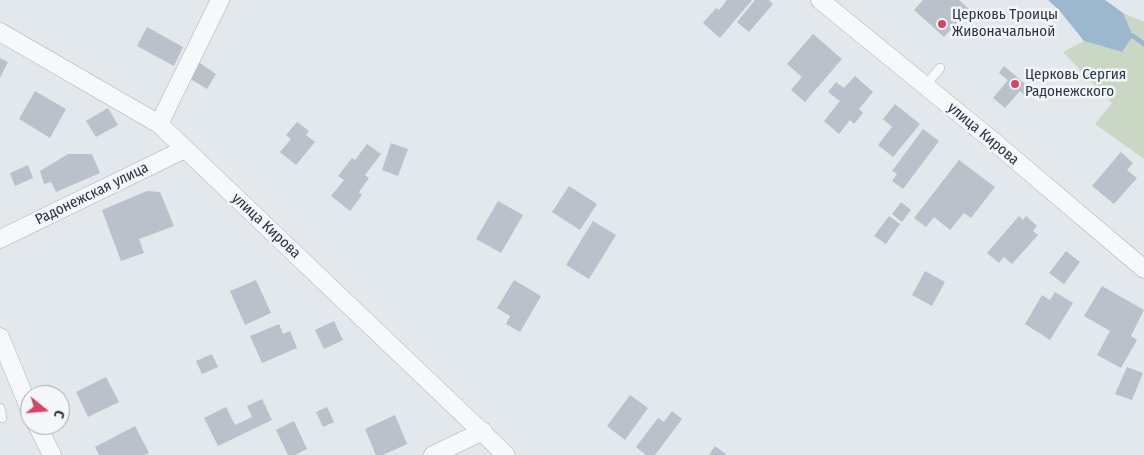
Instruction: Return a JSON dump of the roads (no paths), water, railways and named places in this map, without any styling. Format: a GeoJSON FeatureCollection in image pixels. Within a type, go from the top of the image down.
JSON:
{"type":"FeatureCollection","features":[{"type":"Feature","properties":{"kind":"street"},"geometry":{"type":"LineString","coordinates":[[159,124],[220,0]]}},
{"type":"Feature","properties":{"kind":"street","name":"улица Кирова"},"geometry":{"type":"LineString","coordinates":[[820,0],[1144,269]]}},
{"type":"Feature","properties":{"kind":"street","name":"улица Кирова"},"geometry":{"type":"LineString","coordinates":[[0,32],[159,124],[506,455]]}},
{"type":"Feature","properties":{"kind":"street","name":"Радонежская улица"},"geometry":{"type":"LineString","coordinates":[[0,239],[185,149]]}},
{"type":"Feature","properties":{"kind":"street"},"geometry":{"type":"LineString","coordinates":[[0,337],[20,386]]}},
{"type":"Feature","properties":{"kind":"street"},"geometry":{"type":"LineString","coordinates":[[433,455],[483,431]]}},
{"type":"Feature","properties":{"kind":"street"},"geometry":{"type":"LineString","coordinates":[[42,435],[52,455]]}},
{"type":"Feature","properties":{"kind":"lane"},"geometry":{"type":"LineString","coordinates":[[925,86],[940,68]]}},
{"type":"Feature","properties":{"kind":"lane"},"geometry":{"type":"LineString","coordinates":[[0,408],[2,418]]}},
{"type":"Feature","properties":{"kind":"water"},"geometry":{"type":"Polygon","coordinates":[[[1048,0],[1105,0],[1123,13],[1133,36],[1122,52],[1084,41],[1059,10],[1048,0]]]}},
{"type":"Feature","properties":{"kind":"waterway"},"geometry":{"type":"LineString","coordinates":[[1133,36],[1144,44]]}},
{"type":"Feature","properties":{"kind":"place","name":"Церковь Троицы Живоначальной"},"geometry":{"type":"Point","coordinates":[942,24]}},
{"type":"Feature","properties":{"kind":"place","name":"Церковь Сергия Радонежского"},"geometry":{"type":"Point","coordinates":[1015,84]}}]}
